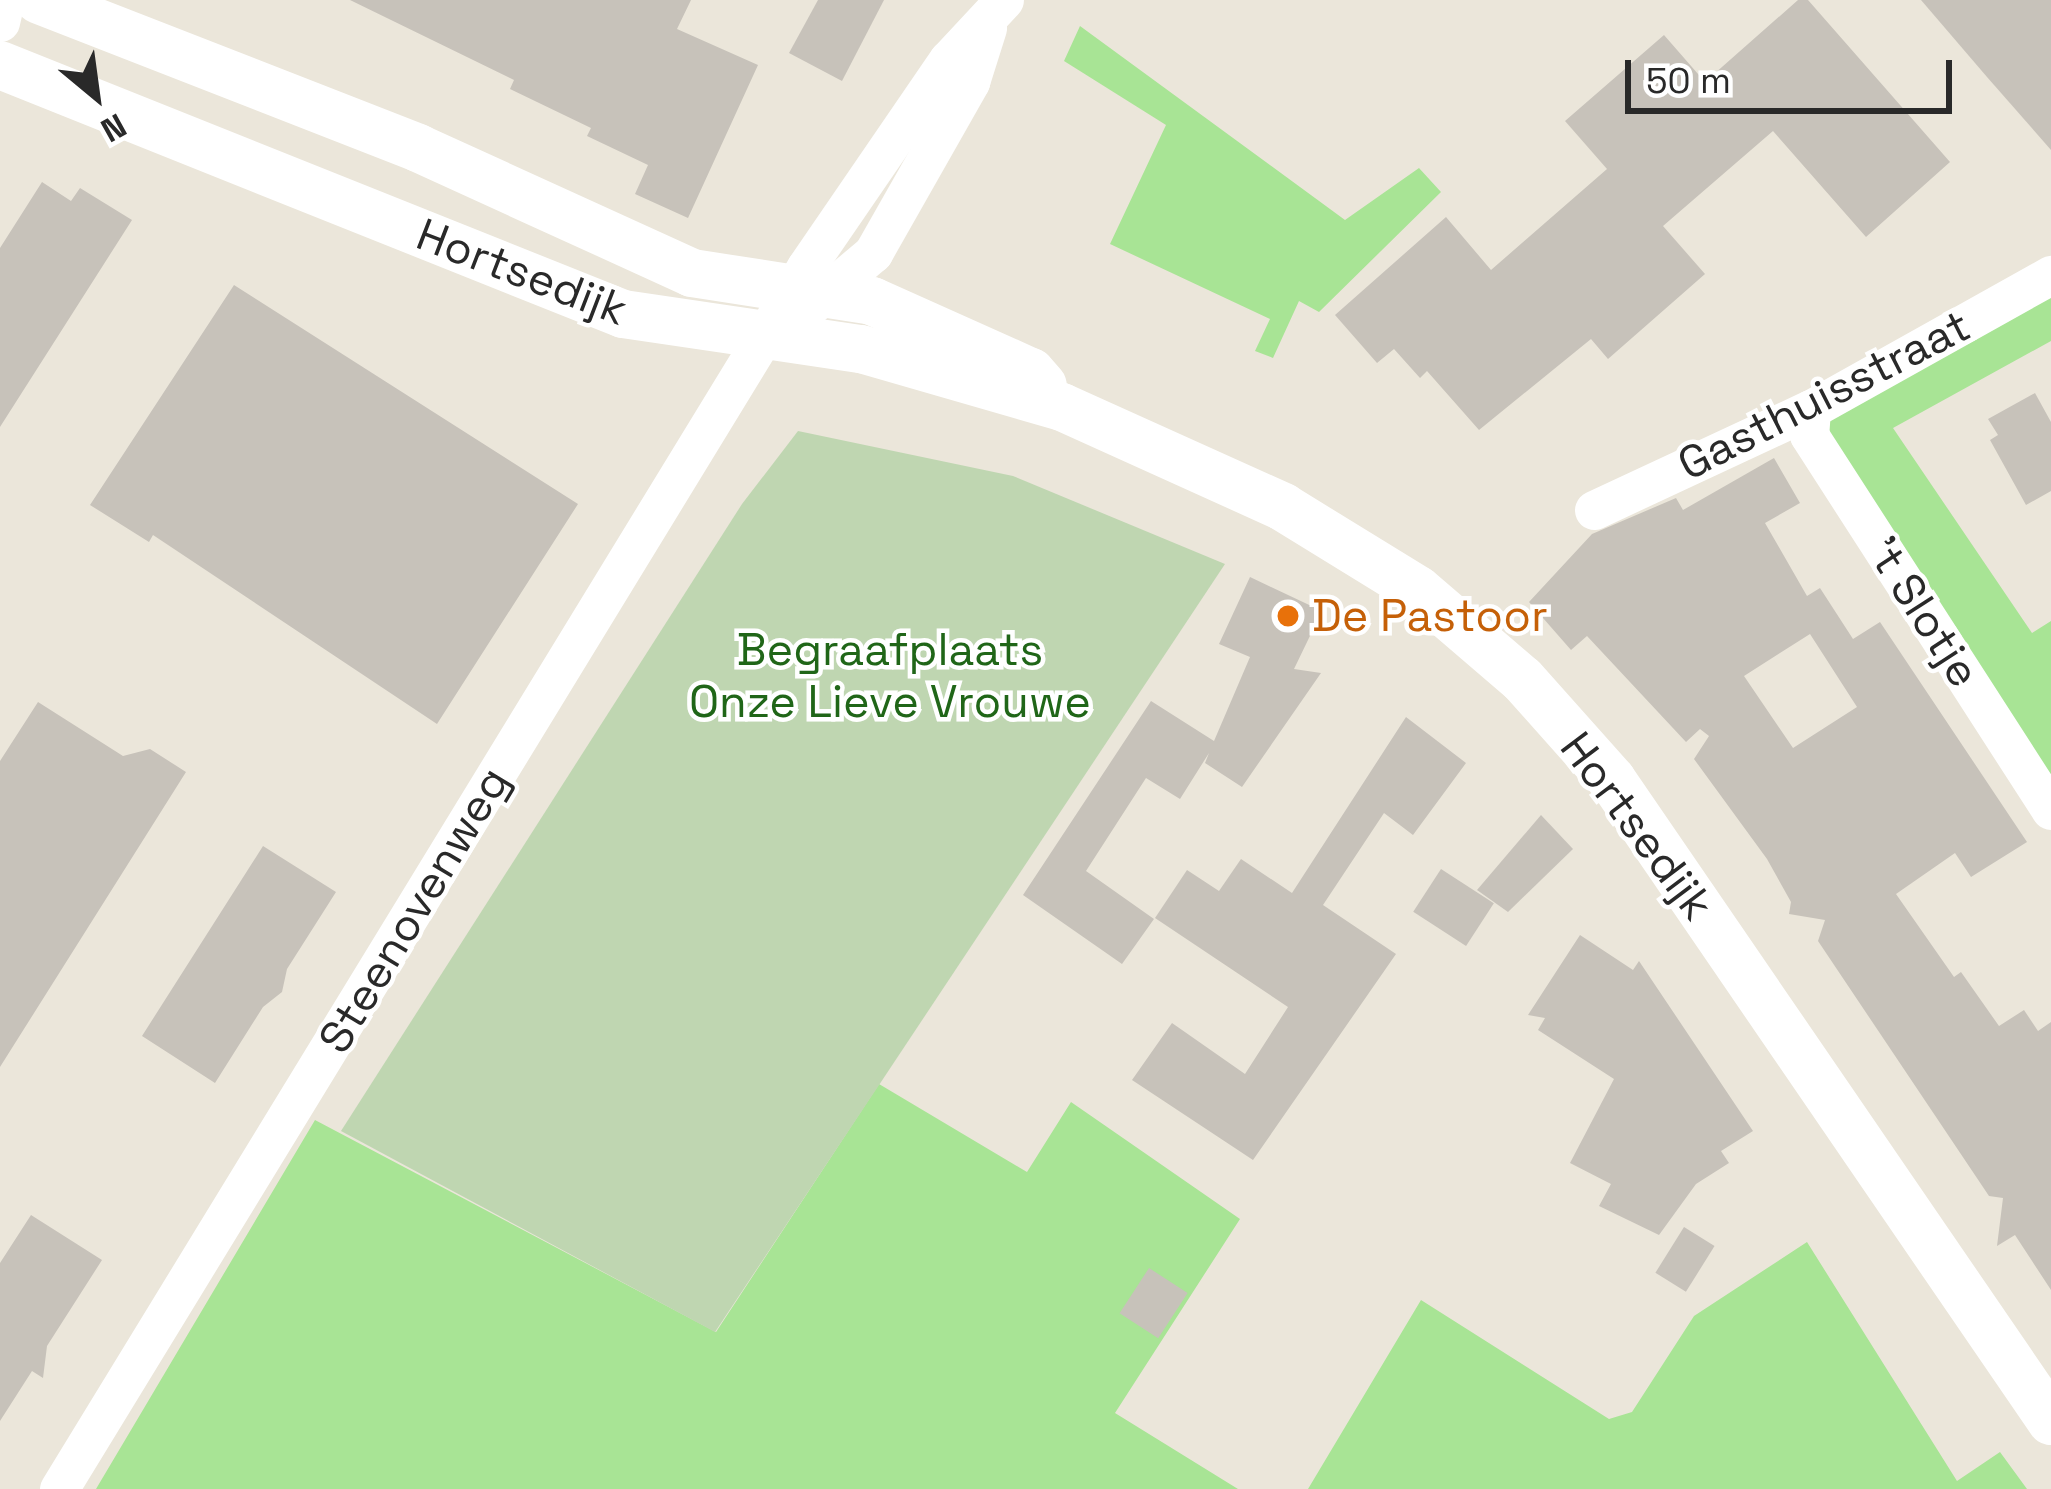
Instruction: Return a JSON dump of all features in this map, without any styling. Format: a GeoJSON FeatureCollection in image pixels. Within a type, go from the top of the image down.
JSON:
{"type":"FeatureCollection","features":[{"type":"Feature","properties":{"kind":"street"},"geometry":{"type":"LineString","coordinates":[[0,22],[5,0]]}},
{"type":"Feature","properties":{"kind":"street","name":"Hortsedijk"},"geometry":{"type":"LineString","coordinates":[[39,0],[418,148],[692,273],[812,291],[929,322],[1031,372],[1063,407]]}},
{"type":"Feature","properties":{"kind":"street","name":"Steenovenweg"},"geometry":{"type":"LineString","coordinates":[[59,1489],[769,332],[812,291],[873,253],[970,82],[997,10]]}},
{"type":"Feature","properties":{"kind":"street","name":"Hortsedijk"},"geometry":{"type":"LineString","coordinates":[[0,65],[623,314],[664,326],[769,332],[928,365],[1063,407],[1283,507],[1418,590],[1522,679],[1612,781],[2051,1421]]}},
{"type":"Feature","properties":{"kind":"street","name":"Gasthuisstraat"},"geometry":{"type":"LineString","coordinates":[[1594,510],[1811,409],[2051,275]]}},
{"type":"Feature","properties":{"kind":"street","name":"'t Slotje"},"geometry":{"type":"LineString","coordinates":[[1811,409],[1809,435],[2051,810]]}},
{"type":"Feature","properties":{"kind":"green space"},"geometry":{"type":"Polygon","coordinates":[[[1080,26],[1345,220],[1419,168],[1441,192],[1319,312],[1299,301],[1273,358],[1255,351],[1270,319],[1110,244],[1166,125],[1064,61],[1080,26]]]}},
{"type":"Feature","properties":{"kind":"green space"},"geometry":{"type":"Polygon","coordinates":[[[2051,293],[2051,341],[1893,428],[2032,633],[2051,621],[2051,776],[1819,430],[1823,412],[2051,293]]]}},
{"type":"Feature","properties":{"kind":"green space","name":"Begraafplaats Onze Lieve Vrouwe"},"geometry":{"type":"Polygon","coordinates":[[[798,431],[1013,476],[1225,564],[715,1332],[341,1131],[742,504],[798,431]]]}},
{"type":"Feature","properties":{"kind":"green space"},"geometry":{"type":"Polygon","coordinates":[[[879,1084],[1027,1172],[1071,1102],[1240,1219],[1115,1413],[1238,1489],[96,1489],[315,1120],[716,1332],[879,1084]]]}},
{"type":"Feature","properties":{"kind":"green space"},"geometry":{"type":"Polygon","coordinates":[[[1807,1242],[1957,1481],[2000,1452],[2027,1489],[1308,1489],[1421,1300],[1609,1419],[1632,1412],[1694,1316],[1807,1242]]]}},
{"type":"Feature","properties":{"kind":"building"},"geometry":{"type":"Polygon","coordinates":[[[350,0],[691,0],[677,29],[758,65],[688,218],[635,194],[648,165],[587,136],[591,128],[510,89],[514,80],[350,0]]]}},
{"type":"Feature","properties":{"kind":"building"},"geometry":{"type":"Polygon","coordinates":[[[818,0],[884,0],[842,81],[789,53],[818,0]]]}},
{"type":"Feature","properties":{"kind":"building"},"geometry":{"type":"Polygon","coordinates":[[[1798,0],[1808,0],[1950,162],[1866,237],[1773,131],[1663,226],[1705,274],[1608,359],[1591,339],[1479,430],[1427,371],[1420,378],[1394,349],[1377,363],[1335,315],[1446,217],[1491,270],[1607,169],[1565,121],[1664,35],[1705,82],[1798,0]]]}},
{"type":"Feature","properties":{"kind":"building"},"geometry":{"type":"Polygon","coordinates":[[[1921,0],[2051,0],[2051,150],[1987,77],[1921,0]]]}},
{"type":"Feature","properties":{"kind":"building"},"geometry":{"type":"Polygon","coordinates":[[[42,182],[71,201],[80,188],[132,220],[0,427],[0,248],[42,182]]]}},
{"type":"Feature","properties":{"kind":"building"},"geometry":{"type":"Polygon","coordinates":[[[234,285],[578,504],[437,724],[153,535],[149,542],[90,505],[234,285]]]}},
{"type":"Feature","properties":{"kind":"building"},"geometry":{"type":"Polygon","coordinates":[[[2035,393],[2051,422],[2051,491],[2026,505],[1990,440],[1998,435],[1988,419],[2035,393]]]}},
{"type":"Feature","properties":{"kind":"building"},"geometry":{"type":"Polygon","coordinates":[[[1774,458],[1800,503],[1765,523],[1807,596],[1820,588],[1853,639],[1880,622],[2027,842],[1971,877],[1955,853],[1896,894],[1954,977],[1961,972],[1999,1026],[2024,1010],[2038,1031],[2051,1022],[2051,1290],[2015,1235],[1997,1246],[2003,1198],[1989,1196],[1818,941],[1825,920],[1789,914],[1791,902],[1767,859],[1694,759],[1709,736],[1700,729],[1686,742],[1587,636],[1571,650],[1529,602],[1592,534],[1676,498],[1683,510],[1774,458]],[[1810,634],[1744,676],[1793,748],[1857,707],[1810,634]]]}},
{"type":"Feature","properties":{"kind":"building"},"geometry":{"type":"Polygon","coordinates":[[[1250,577],[1322,611],[1294,669],[1321,673],[1242,787],[1205,763],[1209,753],[1180,799],[1146,778],[1086,871],[1154,919],[1122,964],[1023,895],[1151,701],[1214,741],[1250,657],[1219,644],[1250,577]]]}},
{"type":"Feature","properties":{"kind":"building"},"geometry":{"type":"Polygon","coordinates":[[[38,702],[123,756],[150,749],[186,772],[0,1067],[0,761],[38,702]]]}},
{"type":"Feature","properties":{"kind":"building"},"geometry":{"type":"Polygon","coordinates":[[[1406,717],[1466,763],[1413,835],[1384,813],[1323,905],[1396,954],[1253,1160],[1132,1080],[1172,1023],[1245,1074],[1288,1007],[1155,918],[1187,870],[1219,891],[1241,859],[1292,893],[1406,717]]]}},
{"type":"Feature","properties":{"kind":"building"},"geometry":{"type":"Polygon","coordinates":[[[1541,815],[1573,849],[1508,912],[1477,890],[1541,815]]]}},
{"type":"Feature","properties":{"kind":"building"},"geometry":{"type":"Polygon","coordinates":[[[263,846],[336,892],[287,969],[282,992],[263,1007],[215,1083],[142,1036],[263,846]]]}},
{"type":"Feature","properties":{"kind":"building"},"geometry":{"type":"Polygon","coordinates":[[[1441,869],[1494,903],[1466,946],[1413,912],[1441,869]]]}},
{"type":"Feature","properties":{"kind":"building"},"geometry":{"type":"Polygon","coordinates":[[[1580,935],[1633,970],[1639,961],[1753,1131],[1721,1151],[1729,1163],[1696,1184],[1659,1235],[1599,1206],[1611,1184],[1570,1163],[1614,1079],[1538,1030],[1545,1018],[1528,1015],[1580,935]]]}},
{"type":"Feature","properties":{"kind":"building"},"geometry":{"type":"Polygon","coordinates":[[[31,1215],[102,1260],[47,1346],[43,1378],[32,1371],[0,1421],[0,1263],[31,1215]]]}},
{"type":"Feature","properties":{"kind":"building"},"geometry":{"type":"Polygon","coordinates":[[[1684,1227],[1715,1246],[1686,1292],[1655,1273],[1684,1227]]]}},
{"type":"Feature","properties":{"kind":"building"},"geometry":{"type":"Polygon","coordinates":[[[1149,1268],[1188,1293],[1158,1338],[1120,1313],[1149,1268]]]}},
{"type":"Feature","properties":{"kind":"place","name":"De Pastoor"},"geometry":{"type":"Point","coordinates":[1288,616]}}]}
